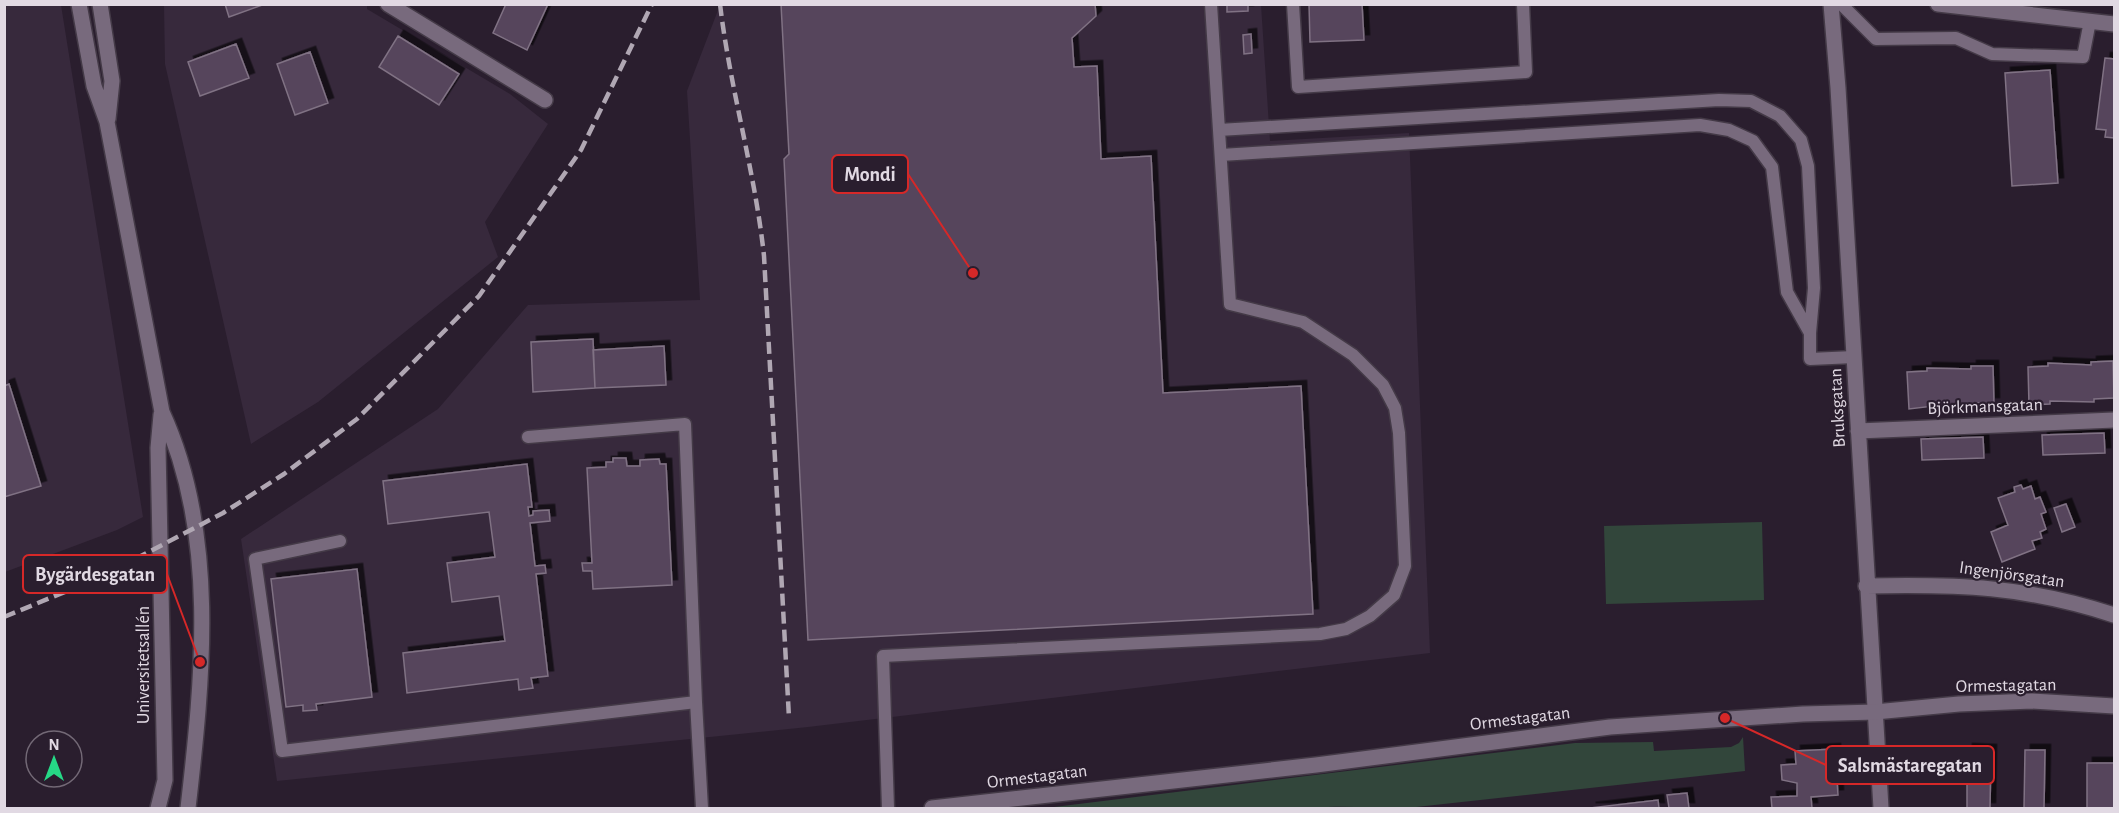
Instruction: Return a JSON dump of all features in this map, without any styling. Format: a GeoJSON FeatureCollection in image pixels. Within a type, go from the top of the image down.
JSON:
{"type":"FeatureCollection","features":[{"type":"Feature","properties":{"kind":"street","name":"Universitetsallén"},"geometry":{"type":"LineString","coordinates":[[79,4],[94,86],[107,122],[162,412],[178,447],[196,527],[200,578],[200,681],[188,808]]}},
{"type":"Feature","properties":{"kind":"street","name":"Universitetsallén"},"geometry":{"type":"LineString","coordinates":[[100,4],[112,81],[107,122]]}},
{"type":"Feature","properties":{"kind":"street"},"geometry":{"type":"LineString","coordinates":[[388,4],[545,100]]}},
{"type":"Feature","properties":{"kind":"street","name":"Bruksgatan"},"geometry":{"type":"LineString","coordinates":[[1831,4],[1881,808]]}},
{"type":"Feature","properties":{"kind":"street"},"geometry":{"type":"LineString","coordinates":[[1938,4],[2115,24]]}},
{"type":"Feature","properties":{"kind":"street","name":"Universitetsallén"},"geometry":{"type":"LineString","coordinates":[[158,808],[165,780],[158,447],[162,412]]}},
{"type":"Feature","properties":{"kind":"street","name":"Björkmansgatan"},"geometry":{"type":"LineString","coordinates":[[1858,431],[2115,420]]}},
{"type":"Feature","properties":{"kind":"street","name":"Ingenjörsgatan"},"geometry":{"type":"LineString","coordinates":[[1866,586],[1980,586],[2031,593],[2115,615]]}},
{"type":"Feature","properties":{"kind":"street","name":"Ormestagatan"},"geometry":{"type":"LineString","coordinates":[[932,808],[1316,765],[1610,727],[1791,714],[1875,712],[1959,704],[2032,701],[2115,706]]}},
{"type":"Feature","properties":{"kind":"lane"},"geometry":{"type":"LineString","coordinates":[[888,808],[883,656],[1320,634],[1346,629],[1370,616],[1394,596],[1405,566],[1399,433],[1395,408],[1383,385],[1353,356],[1303,322],[1230,303],[1211,4]]}},
{"type":"Feature","properties":{"kind":"lane"},"geometry":{"type":"LineString","coordinates":[[1293,4],[1298,87],[1526,72],[1523,4]]}},
{"type":"Feature","properties":{"kind":"lane"},"geometry":{"type":"LineString","coordinates":[[1841,4],[1876,39],[1956,38],[1992,54],[2083,57],[2090,21]]}},
{"type":"Feature","properties":{"kind":"lane"},"geometry":{"type":"LineString","coordinates":[[1219,130],[1751,101],[1780,116],[1801,140],[1808,166],[1814,288],[1810,359],[1854,357]]}},
{"type":"Feature","properties":{"kind":"lane"},"geometry":{"type":"LineString","coordinates":[[1221,155],[1700,125],[1729,130],[1753,141],[1772,167],[1787,292],[1810,333]]}},
{"type":"Feature","properties":{"kind":"lane"},"geometry":{"type":"LineString","coordinates":[[528,436],[685,424],[702,808]]}},
{"type":"Feature","properties":{"kind":"lane"},"geometry":{"type":"LineString","coordinates":[[340,541],[255,559],[282,751],[696,702]]}},
{"type":"Feature","properties":{"kind":"shaded area"},"geometry":{"type":"Polygon","coordinates":[[[5,5],[61,5],[143,517],[117,530],[5,572],[5,5]]]}},
{"type":"Feature","properties":{"kind":"shaded area"},"geometry":{"type":"Polygon","coordinates":[[[164,5],[367,5],[367,9],[510,94],[548,124],[485,222],[498,257],[318,402],[251,444],[165,64],[164,5]]]}},
{"type":"Feature","properties":{"kind":"shaded area"},"geometry":{"type":"Polygon","coordinates":[[[720,5],[1261,5],[1270,141],[1409,133],[1430,653],[808,727],[277,781],[241,539],[438,409],[528,305],[700,300],[687,91],[720,5]]]}},
{"type":"Feature","properties":{"kind":"green space"},"geometry":{"type":"Polygon","coordinates":[[[1762,522],[1764,600],[1606,604],[1604,526],[1762,522]]]}},
{"type":"Feature","properties":{"kind":"green space"},"geometry":{"type":"Polygon","coordinates":[[[1743,737],[1745,771],[1407,808],[1046,808],[1575,743],[1653,742],[1654,751],[1731,747],[1739,743],[1743,737]]]}},
{"type":"Feature","properties":{"kind":"building"},"geometry":{"type":"Polygon","coordinates":[[[225,4],[265,4],[229,17],[225,4]]]}},
{"type":"Feature","properties":{"kind":"building"},"geometry":{"type":"Polygon","coordinates":[[[506,4],[548,4],[527,50],[493,33],[506,4]]]}},
{"type":"Feature","properties":{"kind":"building"},"geometry":{"type":"Polygon","coordinates":[[[781,4],[1095,4],[1096,16],[1072,38],[1074,67],[1097,66],[1101,159],[1151,156],[1163,393],[1301,386],[1313,614],[808,640],[784,159],[789,154],[781,4]]]}},
{"type":"Feature","properties":{"kind":"building"},"geometry":{"type":"Polygon","coordinates":[[[1227,4],[1248,4],[1248,11],[1227,12],[1227,4]]]}},
{"type":"Feature","properties":{"kind":"building"},"geometry":{"type":"Polygon","coordinates":[[[1309,4],[1362,4],[1364,40],[1310,42],[1309,4]]]}},
{"type":"Feature","properties":{"kind":"building"},"geometry":{"type":"Polygon","coordinates":[[[1251,34],[1252,53],[1244,54],[1243,35],[1251,34]]]}},
{"type":"Feature","properties":{"kind":"building"},"geometry":{"type":"Polygon","coordinates":[[[398,36],[459,74],[439,105],[379,67],[398,36]]]}},
{"type":"Feature","properties":{"kind":"building"},"geometry":{"type":"Polygon","coordinates":[[[236,44],[249,78],[200,96],[188,62],[236,44]]]}},
{"type":"Feature","properties":{"kind":"building"},"geometry":{"type":"Polygon","coordinates":[[[310,52],[328,103],[295,115],[277,64],[310,52]]]}},
{"type":"Feature","properties":{"kind":"building"},"geometry":{"type":"Polygon","coordinates":[[[2105,58],[2114,59],[2114,138],[2105,137],[2106,130],[2096,129],[2105,58]]]}},
{"type":"Feature","properties":{"kind":"building"},"geometry":{"type":"Polygon","coordinates":[[[2050,70],[2058,183],[2012,186],[2005,73],[2050,70]]]}},
{"type":"Feature","properties":{"kind":"building"},"geometry":{"type":"Polygon","coordinates":[[[593,339],[595,388],[533,392],[531,342],[593,339]]]}},
{"type":"Feature","properties":{"kind":"building"},"geometry":{"type":"Polygon","coordinates":[[[664,346],[666,385],[595,388],[593,350],[664,346]]]}},
{"type":"Feature","properties":{"kind":"building"},"geometry":{"type":"Polygon","coordinates":[[[2113,361],[2114,398],[2094,399],[2094,402],[2050,401],[2050,404],[2029,405],[2028,367],[2048,366],[2048,363],[2091,365],[2091,362],[2113,361]]]}},
{"type":"Feature","properties":{"kind":"building"},"geometry":{"type":"Polygon","coordinates":[[[1971,366],[1993,366],[1994,403],[1974,403],[1974,407],[1950,407],[1950,404],[1909,409],[1907,372],[1927,371],[1927,368],[1971,369],[1971,366]]]}},
{"type":"Feature","properties":{"kind":"building"},"geometry":{"type":"Polygon","coordinates":[[[9,384],[41,486],[4,497],[4,386],[9,384]]]}},
{"type":"Feature","properties":{"kind":"building"},"geometry":{"type":"Polygon","coordinates":[[[2104,433],[2105,453],[2043,455],[2042,435],[2104,433]]]}},
{"type":"Feature","properties":{"kind":"building"},"geometry":{"type":"Polygon","coordinates":[[[1983,437],[1984,458],[1922,460],[1921,439],[1983,437]]]}},
{"type":"Feature","properties":{"kind":"building"},"geometry":{"type":"Polygon","coordinates":[[[613,458],[626,458],[627,466],[640,466],[640,460],[659,459],[660,464],[666,464],[672,585],[593,589],[592,571],[583,571],[582,563],[592,563],[587,468],[606,467],[606,462],[613,462],[613,458]]]}},
{"type":"Feature","properties":{"kind":"building"},"geometry":{"type":"Polygon","coordinates":[[[527,464],[532,507],[528,507],[529,516],[533,515],[533,511],[549,510],[550,521],[530,523],[535,566],[545,565],[546,573],[536,574],[548,676],[531,678],[533,688],[519,690],[518,679],[407,693],[403,653],[505,641],[499,596],[452,602],[447,563],[495,557],[489,512],[388,524],[383,481],[527,464]]]}},
{"type":"Feature","properties":{"kind":"building"},"geometry":{"type":"Polygon","coordinates":[[[2021,485],[2023,489],[2031,486],[2035,499],[2040,497],[2046,512],[2041,514],[2046,529],[2040,532],[2042,538],[2032,541],[2035,549],[2002,562],[1991,532],[2008,525],[1998,498],[2015,492],[2014,487],[2021,485]]]}},
{"type":"Feature","properties":{"kind":"building"},"geometry":{"type":"Polygon","coordinates":[[[2066,504],[2075,527],[2062,532],[2054,508],[2066,504]]]}},
{"type":"Feature","properties":{"kind":"building"},"geometry":{"type":"Polygon","coordinates":[[[357,569],[372,697],[316,704],[317,710],[303,711],[303,705],[286,707],[271,579],[357,569]]]}},
{"type":"Feature","properties":{"kind":"building"},"geometry":{"type":"Polygon","coordinates":[[[1835,749],[1838,795],[1811,797],[1812,808],[1772,808],[1771,797],[1797,796],[1797,783],[1782,780],[1781,765],[1796,764],[1795,751],[1835,749]]]}},
{"type":"Feature","properties":{"kind":"building"},"geometry":{"type":"Polygon","coordinates":[[[1967,749],[1991,750],[1990,808],[1967,808],[1967,749]]]}},
{"type":"Feature","properties":{"kind":"building"},"geometry":{"type":"Polygon","coordinates":[[[2025,750],[2045,750],[2044,808],[2024,808],[2025,750]]]}},
{"type":"Feature","properties":{"kind":"building"},"geometry":{"type":"Polygon","coordinates":[[[2087,763],[2114,763],[2114,808],[2087,808],[2087,763]]]}},
{"type":"Feature","properties":{"kind":"building"},"geometry":{"type":"Polygon","coordinates":[[[1687,793],[1689,808],[1669,808],[1667,795],[1687,793]]]}},
{"type":"Feature","properties":{"kind":"building"},"geometry":{"type":"Polygon","coordinates":[[[1658,800],[1659,808],[1590,808],[1658,800]]]}},
{"type":"Feature","properties":{"kind":"railway"},"geometry":{"type":"LineString","coordinates":[[4,617],[101,577],[223,513],[284,474],[357,419],[479,296],[581,150],[652,4]]}},
{"type":"Feature","properties":{"kind":"railway"},"geometry":{"type":"LineString","coordinates":[[720,4],[724,36],[755,193],[764,256],[789,718]]}},
{"type":"Feature","properties":{"kind":"place","name":"Mondi"},"geometry":{"type":"Point","coordinates":[973,273]}},
{"type":"Feature","properties":{"kind":"place","name":"Bygärdesgatan"},"geometry":{"type":"Point","coordinates":[200,662]}},
{"type":"Feature","properties":{"kind":"place","name":"Salsmästaregatan"},"geometry":{"type":"Point","coordinates":[1725,718]}}]}
